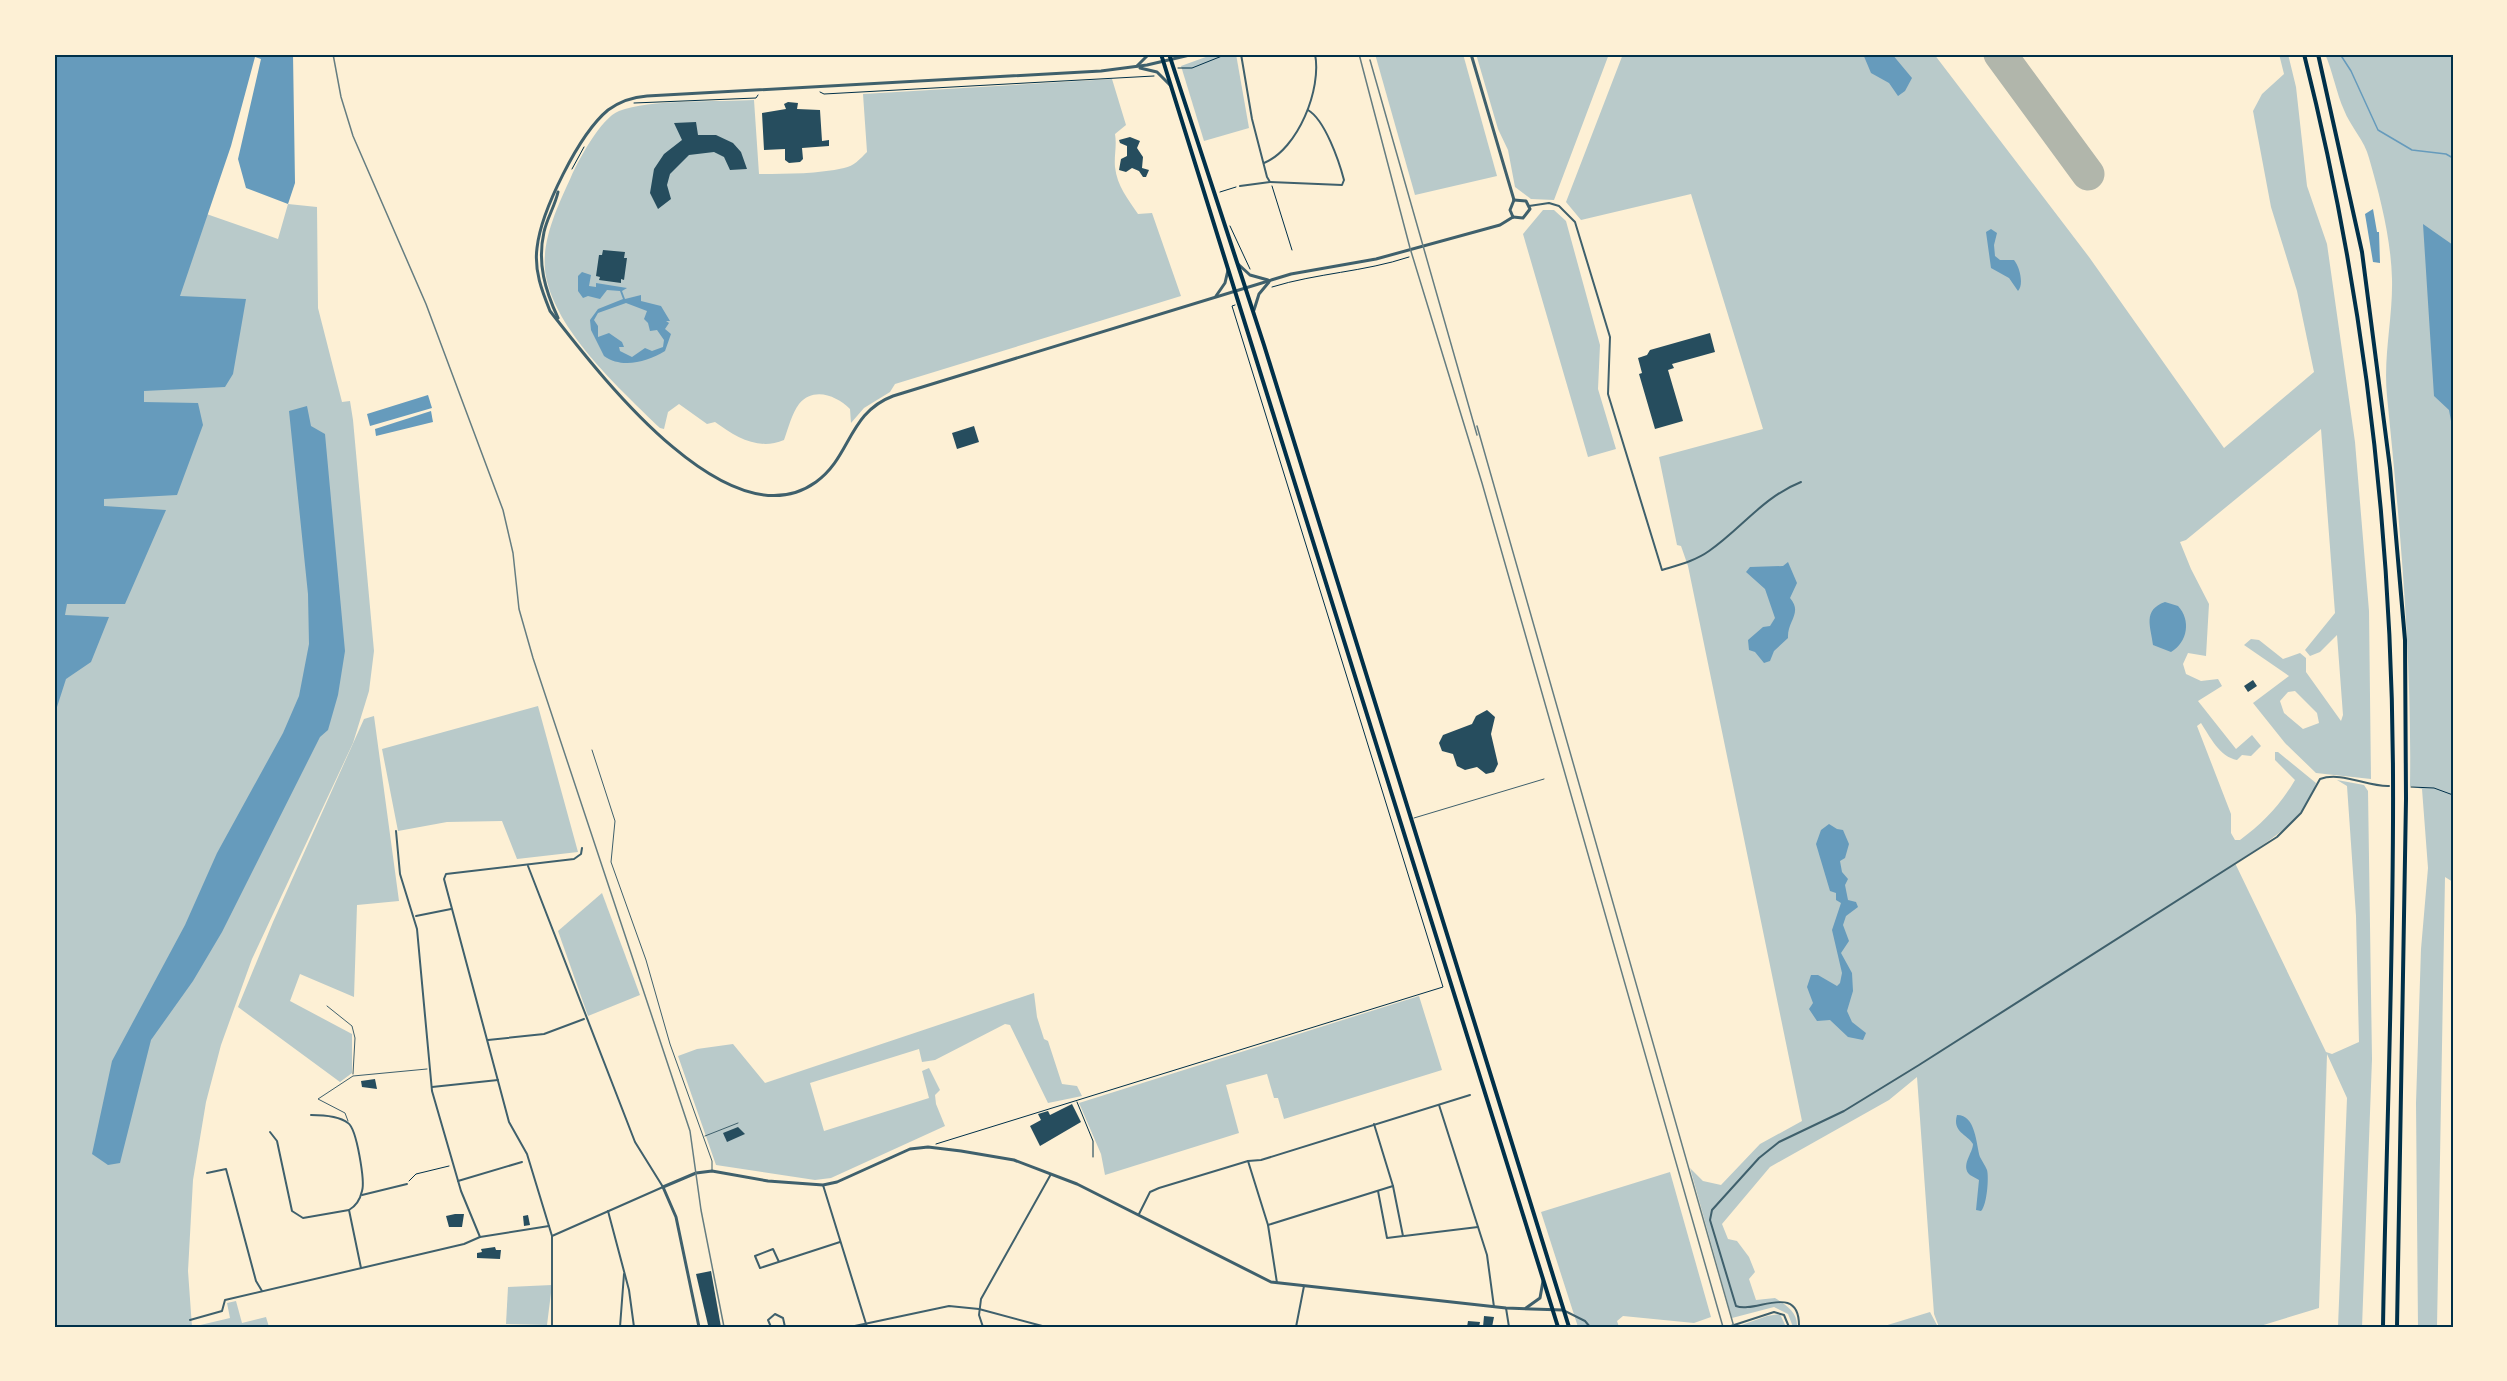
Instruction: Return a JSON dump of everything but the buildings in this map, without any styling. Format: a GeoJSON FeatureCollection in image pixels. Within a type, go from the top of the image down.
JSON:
{"type":"FeatureCollection","features":[{"type":"Feature","properties":{"kind":"main road"},"geometry":{"type":"LineString","coordinates":[[1161,54],[1558,1327]]}},
{"type":"Feature","properties":{"kind":"main road"},"geometry":{"type":"LineString","coordinates":[[1170,54],[1246,288],[1569,1327]]}},
{"type":"Feature","properties":{"kind":"main road"},"geometry":{"type":"LineString","coordinates":[[2304,54],[2339,202],[2357,309],[2384,546],[2393,798],[2383,1327]]}},
{"type":"Feature","properties":{"kind":"main road"},"geometry":{"type":"LineString","coordinates":[[2318,54],[2351,199],[2376,350],[2398,548],[2404,640],[2406,799],[2397,1327]]}},
{"type":"Feature","properties":{"kind":"main road"},"geometry":{"type":"LineString","coordinates":[[1324,574],[1333,571]]}},
{"type":"Feature","properties":{"kind":"main road"},"geometry":{"type":"LineString","coordinates":[[1402,823],[1411,820]]}},
{"type":"Feature","properties":{"kind":"street"},"geometry":{"type":"LineString","coordinates":[[1136,67],[1149,54]]}},
{"type":"Feature","properties":{"kind":"street"},"geometry":{"type":"LineString","coordinates":[[1194,54],[1136,67],[641,97],[623,101],[597,121],[570,162],[540,230],[536,250],[539,283],[550,311],[633,410],[698,467],[735,489],[773,496],[800,491],[822,477],[835,462],[859,419],[887,398],[1270,281],[1309,270],[1376,259],[1500,225],[1513,217],[1526,217],[1529,206]]}},
{"type":"Feature","properties":{"kind":"street"},"geometry":{"type":"LineString","coordinates":[[1241,54],[1252,119],[1270,182]]}},
{"type":"Feature","properties":{"kind":"street"},"geometry":{"type":"LineString","coordinates":[[1264,164],[1279,153],[1308,110],[1314,97],[1315,54]]}},
{"type":"Feature","properties":{"kind":"street"},"geometry":{"type":"LineString","coordinates":[[1472,54],[1514,200],[1510,210],[1513,217]]}},
{"type":"Feature","properties":{"kind":"street"},"geometry":{"type":"LineString","coordinates":[[1136,67],[1157,72],[1172,88]]}},
{"type":"Feature","properties":{"kind":"street"},"geometry":{"type":"LineString","coordinates":[[1240,186],[1270,182],[1342,185],[1344,180],[1330,143],[1314,113],[1308,110]]}},
{"type":"Feature","properties":{"kind":"street"},"geometry":{"type":"LineString","coordinates":[[558,188],[556,201],[544,231],[541,254],[544,284],[560,324]]}},
{"type":"Feature","properties":{"kind":"street"},"geometry":{"type":"LineString","coordinates":[[1514,200],[1522,199],[1529,206]]}},
{"type":"Feature","properties":{"kind":"street"},"geometry":{"type":"LineString","coordinates":[[1529,206],[1543,203],[1559,206],[1575,222],[1610,337],[1608,394],[1662,570],[1680,565],[1707,552],[1754,510],[1800,482]]}},
{"type":"Feature","properties":{"kind":"street"},"geometry":{"type":"LineString","coordinates":[[1238,264],[1250,275],[1270,281]]}},
{"type":"Feature","properties":{"kind":"street"},"geometry":{"type":"LineString","coordinates":[[1215,298],[1225,284],[1228,266]]}},
{"type":"Feature","properties":{"kind":"street"},"geometry":{"type":"LineString","coordinates":[[1253,312],[1259,294],[1270,281]]}},
{"type":"Feature","properties":{"kind":"street"},"geometry":{"type":"LineString","coordinates":[[1799,1327],[1797,1314],[1785,1303],[1773,1301],[1743,1308],[1736,1306],[1710,1220],[1712,1210],[1759,1158],[1779,1143],[1844,1111],[1919,1065],[2277,837],[2301,813],[2320,779],[2334,777],[2374,786],[2389,786]]}},
{"type":"Feature","properties":{"kind":"street"},"geometry":{"type":"LineString","coordinates":[[396,831],[400,874],[415,917],[432,1087],[458,1180],[480,1237]]}},
{"type":"Feature","properties":{"kind":"street"},"geometry":{"type":"LineString","coordinates":[[552,1327],[554,1258],[552,1236],[527,1154],[509,1122],[444,877],[446,874],[574,859],[581,854],[582,848]]}},
{"type":"Feature","properties":{"kind":"street"},"geometry":{"type":"LineString","coordinates":[[528,866],[635,1142],[663,1187],[677,1218],[699,1327]]}},
{"type":"Feature","properties":{"kind":"street"},"geometry":{"type":"LineString","coordinates":[[415,917],[451,909]]}},
{"type":"Feature","properties":{"kind":"street"},"geometry":{"type":"LineString","coordinates":[[488,1040],[544,1034],[585,1018]]}},
{"type":"Feature","properties":{"kind":"street"},"geometry":{"type":"LineString","coordinates":[[432,1087],[498,1080]]}},
{"type":"Feature","properties":{"kind":"street"},"geometry":{"type":"LineString","coordinates":[[1138,1215],[1150,1192],[1159,1188],[1248,1161],[1261,1160],[1470,1095]]}},
{"type":"Feature","properties":{"kind":"street"},"geometry":{"type":"LineString","coordinates":[[1439,1105],[1489,1266],[1494,1307]]}},
{"type":"Feature","properties":{"kind":"street"},"geometry":{"type":"LineString","coordinates":[[270,1132],[277,1141],[292,1211],[296,1216],[320,1217],[349,1210],[356,1205],[362,1195],[363,1181],[355,1132],[348,1123],[331,1117],[311,1115]]}},
{"type":"Feature","properties":{"kind":"street"},"geometry":{"type":"LineString","coordinates":[[1374,1123],[1394,1186],[1403,1236]]}},
{"type":"Feature","properties":{"kind":"street"},"geometry":{"type":"LineString","coordinates":[[552,1236],[696,1173],[712,1171],[768,1181],[823,1185],[837,1182],[910,1149],[928,1147],[1004,1158],[1077,1184],[1256,1276],[1277,1283],[1494,1307],[1563,1310],[1585,1321],[1590,1327]]}},
{"type":"Feature","properties":{"kind":"street"},"geometry":{"type":"LineString","coordinates":[[1248,1161],[1268,1225],[1277,1283]]}},
{"type":"Feature","properties":{"kind":"street"},"geometry":{"type":"LineString","coordinates":[[458,1180],[522,1162]]}},
{"type":"Feature","properties":{"kind":"street"},"geometry":{"type":"LineString","coordinates":[[207,1173],[226,1169],[256,1281],[262,1291]]}},
{"type":"Feature","properties":{"kind":"street"},"geometry":{"type":"LineString","coordinates":[[983,1327],[979,1309],[981,1299],[1051,1174]]}},
{"type":"Feature","properties":{"kind":"street"},"geometry":{"type":"LineString","coordinates":[[362,1195],[407,1184]]}},
{"type":"Feature","properties":{"kind":"street"},"geometry":{"type":"LineString","coordinates":[[823,1185],[867,1327]]}},
{"type":"Feature","properties":{"kind":"street"},"geometry":{"type":"LineString","coordinates":[[1268,1225],[1394,1186]]}},
{"type":"Feature","properties":{"kind":"street"},"geometry":{"type":"LineString","coordinates":[[1378,1191],[1387,1238],[1478,1227]]}},
{"type":"Feature","properties":{"kind":"street"},"geometry":{"type":"LineString","coordinates":[[349,1210],[362,1268]]}},
{"type":"Feature","properties":{"kind":"street"},"geometry":{"type":"LineString","coordinates":[[608,1211],[632,1303],[634,1327]]}},
{"type":"Feature","properties":{"kind":"street"},"geometry":{"type":"LineString","coordinates":[[190,1320],[222,1311],[225,1300],[464,1244],[480,1237],[549,1226]]}},
{"type":"Feature","properties":{"kind":"street"},"geometry":{"type":"LineString","coordinates":[[779,1262],[772,1249],[755,1256],[760,1268],[779,1262],[840,1242]]}},
{"type":"Feature","properties":{"kind":"street"},"geometry":{"type":"LineString","coordinates":[[620,1327],[624,1272]]}},
{"type":"Feature","properties":{"kind":"street"},"geometry":{"type":"LineString","coordinates":[[1524,1309],[1540,1298],[1543,1278]]}},
{"type":"Feature","properties":{"kind":"street"},"geometry":{"type":"LineString","coordinates":[[1296,1327],[1304,1286]]}},
{"type":"Feature","properties":{"kind":"street"},"geometry":{"type":"LineString","coordinates":[[850,1327],[950,1306],[979,1309],[1046,1327]]}},
{"type":"Feature","properties":{"kind":"street"},"geometry":{"type":"LineString","coordinates":[[1506,1308],[1509,1327]]}},
{"type":"Feature","properties":{"kind":"street"},"geometry":{"type":"LineString","coordinates":[[1728,1327],[1780,1313],[1788,1320],[1789,1327]]}},
{"type":"Feature","properties":{"kind":"street"},"geometry":{"type":"LineString","coordinates":[[771,1327],[768,1320],[775,1314],[783,1318],[785,1327]]}},
{"type":"Feature","properties":{"kind":"lane"},"geometry":{"type":"LineString","coordinates":[[592,750],[615,821],[611,862],[646,960],[670,1044],[712,1161],[712,1171]]}},
{"type":"Feature","properties":{"kind":"lane"},"geometry":{"type":"LineString","coordinates":[[1411,820],[1544,779]]}},
{"type":"Feature","properties":{"kind":"lane"},"geometry":{"type":"LineString","coordinates":[[327,1006],[352,1026],[355,1038],[353,1076]]}},
{"type":"Feature","properties":{"kind":"lane"},"geometry":{"type":"LineString","coordinates":[[348,1123],[345,1113],[318,1099],[353,1076],[429,1069]]}},
{"type":"Feature","properties":{"kind":"lane"},"geometry":{"type":"LineString","coordinates":[[703,1137],[738,1124]]}},
{"type":"Feature","properties":{"kind":"path"},"geometry":{"type":"LineString","coordinates":[[1179,68],[1186,69],[1227,54]]}},
{"type":"Feature","properties":{"kind":"path"},"geometry":{"type":"LineString","coordinates":[[818,91],[824,94],[1156,76]]}},
{"type":"Feature","properties":{"kind":"path"},"geometry":{"type":"LineString","coordinates":[[628,103],[756,98],[759,93]]}},
{"type":"Feature","properties":{"kind":"path"},"geometry":{"type":"LineString","coordinates":[[572,169],[586,144]]}},
{"type":"Feature","properties":{"kind":"path"},"geometry":{"type":"LineString","coordinates":[[1270,182],[1292,250]]}},
{"type":"Feature","properties":{"kind":"path"},"geometry":{"type":"LineString","coordinates":[[1219,192],[1240,186]]}},
{"type":"Feature","properties":{"kind":"path"},"geometry":{"type":"LineString","coordinates":[[1228,219],[1244,259],[1252,272],[1250,275]]}},
{"type":"Feature","properties":{"kind":"path"},"geometry":{"type":"LineString","coordinates":[[1270,287],[1319,274],[1368,269],[1409,257]]}},
{"type":"Feature","properties":{"kind":"path"},"geometry":{"type":"LineString","coordinates":[[928,1147],[1443,987],[1232,306]]}},
{"type":"Feature","properties":{"kind":"path"},"geometry":{"type":"LineString","coordinates":[[2417,787],[2442,790],[2453,795]]}},
{"type":"Feature","properties":{"kind":"path"},"geometry":{"type":"LineString","coordinates":[[1076,1100],[1093,1141],[1093,1157]]}},
{"type":"Feature","properties":{"kind":"path"},"geometry":{"type":"LineString","coordinates":[[407,1184],[416,1174],[454,1164]]}},
{"type":"Feature","properties":{"kind":"shaded area"},"geometry":{"type":"Polygon","coordinates":[[[1214,54],[1236,54],[1249,128],[1204,141],[1181,66],[1214,54]]]}},
{"type":"Feature","properties":{"kind":"shaded area"},"geometry":{"type":"Polygon","coordinates":[[[1375,54],[1463,54],[1497,176],[1415,195],[1375,54]]]}},
{"type":"Feature","properties":{"kind":"shaded area"},"geometry":{"type":"Polygon","coordinates":[[[1476,54],[1609,54],[1554,200],[1531,199],[1515,187],[1508,150],[1498,129],[1476,54]]]}},
{"type":"Feature","properties":{"kind":"shaded area"},"geometry":{"type":"Polygon","coordinates":[[[1623,54],[1934,54],[2089,257],[2224,448],[2314,372],[2297,291],[2271,207],[2253,111],[2262,94],[2284,74],[2279,54],[2288,54],[2296,87],[2307,186],[2327,244],[2355,442],[2369,611],[2371,779],[2316,773],[2285,743],[2253,703],[2289,676],[2244,645],[2251,639],[2259,640],[2283,659],[2300,653],[2306,658],[2306,672],[2341,721],[2343,715],[2337,635],[2320,652],[2310,656],[2305,650],[2335,613],[2321,429],[2186,540],[2180,542],[2209,604],[2206,656],[2188,653],[2183,664],[2186,674],[2201,681],[2218,679],[2222,686],[2198,701],[2236,749],[2252,735],[2261,746],[2251,756],[2242,755],[2237,760],[2225,755],[2216,746],[2201,723],[2197,726],[2231,814],[2231,833],[2235,840],[2240,840],[2264,820],[2295,780],[2275,760],[2275,752],[2278,752],[2316,783],[2311,797],[2294,820],[2271,839],[2235,863],[2326,1052],[2332,1054],[2359,1042],[2356,916],[2347,786],[2337,780],[2364,785],[2368,791],[2372,1059],[2362,1327],[2338,1327],[2347,1098],[2327,1054],[2319,1308],[2257,1327],[1939,1327],[1934,1314],[1917,1077],[1889,1100],[1770,1167],[1722,1224],[1728,1239],[1737,1241],[1749,1257],[1755,1272],[1749,1279],[1756,1300],[1775,1298],[1793,1313],[1797,1327],[1793,1327],[1788,1314],[1774,1307],[1732,1318],[1690,1168],[1703,1181],[1721,1185],[1760,1144],[1802,1121],[1688,566],[1681,546],[1677,545],[1659,457],[1763,429],[1691,194],[1581,220],[1566,202],[1623,54]],[[2295,691],[2288,692],[2280,701],[2284,713],[2303,729],[2319,723],[2317,713],[2295,691]]]}},
{"type":"Feature","properties":{"kind":"shaded area"},"geometry":{"type":"Polygon","coordinates":[[[2325,54],[2453,54],[2453,882],[2445,877],[2437,1327],[2418,1327],[2416,1103],[2421,949],[2428,868],[2422,789],[2410,786],[2407,639],[2401,542],[2386,381],[2392,294],[2390,249],[2367,152],[2344,110],[2325,54]]]}},
{"type":"Feature","properties":{"kind":"shaded area"},"geometry":{"type":"Polygon","coordinates":[[[1112,79],[1126,125],[1115,134],[1115,167],[1118,180],[1138,214],[1152,213],[1181,296],[895,384],[890,392],[864,408],[851,423],[850,409],[845,404],[825,395],[811,395],[799,404],[792,416],[784,440],[765,444],[748,441],[715,422],[707,424],[679,404],[668,412],[664,429],[660,428],[611,379],[578,341],[554,301],[545,268],[550,228],[585,150],[598,130],[619,111],[648,104],[754,100],[759,174],[813,173],[848,167],[867,152],[863,94],[1112,79]]]}},
{"type":"Feature","properties":{"kind":"shaded area"},"geometry":{"type":"Polygon","coordinates":[[[109,180],[278,239],[288,204],[317,207],[318,308],[342,402],[350,401],[374,651],[369,691],[353,743],[252,959],[221,1045],[206,1102],[193,1180],[188,1271],[192,1327],[54,1327],[54,334],[109,180]]]}},
{"type":"Feature","properties":{"kind":"shaded area"},"geometry":{"type":"Polygon","coordinates":[[[1543,210],[1554,210],[1566,221],[1600,345],[1598,389],[1616,449],[1588,457],[1523,234],[1543,210]]]}},
{"type":"Feature","properties":{"kind":"shaded area"},"geometry":{"type":"Polygon","coordinates":[[[538,706],[578,852],[517,859],[502,821],[447,822],[398,831],[382,749],[538,706]]]}},
{"type":"Feature","properties":{"kind":"shaded area"},"geometry":{"type":"Polygon","coordinates":[[[374,716],[399,901],[357,905],[354,997],[300,974],[290,1001],[352,1034],[352,1073],[340,1082],[238,1007],[273,922],[364,719],[374,716]]]}},
{"type":"Feature","properties":{"kind":"shaded area"},"geometry":{"type":"Polygon","coordinates":[[[602,893],[640,995],[588,1016],[558,931],[602,893]]]}},
{"type":"Feature","properties":{"kind":"shaded area"},"geometry":{"type":"Polygon","coordinates":[[[1034,993],[1037,1017],[1044,1039],[1048,1041],[1062,1084],[1077,1086],[1082,1096],[1048,1103],[1010,1025],[1005,1024],[935,1060],[922,1062],[919,1049],[810,1083],[824,1131],[929,1098],[922,1071],[929,1068],[940,1090],[935,1095],[936,1104],[945,1126],[831,1178],[815,1180],[716,1165],[678,1056],[697,1049],[733,1044],[765,1083],[1034,993]]]}},
{"type":"Feature","properties":{"kind":"shaded area"},"geometry":{"type":"Polygon","coordinates":[[[1419,996],[1442,1070],[1284,1119],[1278,1098],[1274,1098],[1267,1074],[1226,1085],[1239,1133],[1105,1175],[1101,1154],[1079,1103],[1419,996]]]}},
{"type":"Feature","properties":{"kind":"shaded area"},"geometry":{"type":"Polygon","coordinates":[[[1670,1172],[1711,1317],[1694,1323],[1623,1316],[1617,1321],[1619,1327],[1578,1327],[1541,1212],[1670,1172]]]}},
{"type":"Feature","properties":{"kind":"shaded area"},"geometry":{"type":"Polygon","coordinates":[[[552,1285],[547,1325],[506,1324],[508,1287],[552,1285]]]}},
{"type":"Feature","properties":{"kind":"shaded area"},"geometry":{"type":"Polygon","coordinates":[[[236,1301],[242,1323],[266,1317],[269,1327],[192,1327],[230,1318],[227,1303],[236,1301]]]}},
{"type":"Feature","properties":{"kind":"shaded area"},"geometry":{"type":"Polygon","coordinates":[[[1930,1312],[1938,1327],[1881,1327],[1930,1312]]]}},
{"type":"Feature","properties":{"kind":"shaded area"},"geometry":{"type":"Polygon","coordinates":[[[1780,1314],[1786,1327],[1736,1327],[1767,1316],[1780,1314]]]}},
{"type":"Feature","properties":{"kind":"water"},"geometry":{"type":"Polygon","coordinates":[[[54,54],[293,54],[295,183],[288,204],[246,188],[238,159],[261,59],[255,57],[231,146],[180,296],[246,299],[233,374],[225,387],[144,391],[144,402],[198,403],[203,425],[177,495],[104,499],[104,506],[166,510],[125,604],[67,604],[65,615],[109,617],[91,662],[66,679],[57,707],[54,707],[54,54]]]}},
{"type":"Feature","properties":{"kind":"water"},"geometry":{"type":"Polygon","coordinates":[[[1863,54],[1892,54],[1912,78],[1905,91],[1898,96],[1889,83],[1871,73],[1863,54]]]}},
{"type":"Feature","properties":{"kind":"water"},"geometry":{"type":"Polygon","coordinates":[[[2373,209],[2377,232],[2379,232],[2380,263],[2373,262],[2365,214],[2373,209]]]}},
{"type":"Feature","properties":{"kind":"water"},"geometry":{"type":"Polygon","coordinates":[[[2423,224],[2453,245],[2453,432],[2449,410],[2434,396],[2423,224]]]}},
{"type":"Feature","properties":{"kind":"water"},"geometry":{"type":"Polygon","coordinates":[[[1991,229],[1997,233],[1994,245],[1995,256],[2000,260],[2014,260],[2018,267],[2021,280],[2018,291],[2009,278],[1991,268],[1986,232],[1991,229]]]}},
{"type":"Feature","properties":{"kind":"water"},"geometry":{"type":"Polygon","coordinates":[[[582,272],[591,275],[589,286],[596,287],[596,283],[627,288],[622,291],[625,299],[641,295],[641,301],[661,306],[670,321],[666,321],[669,323],[665,329],[671,334],[665,351],[643,361],[626,363],[604,356],[591,330],[590,320],[598,309],[623,299],[620,291],[607,290],[600,299],[588,296],[583,298],[578,291],[578,276],[582,272]],[[626,303],[598,313],[594,320],[598,326],[598,337],[609,333],[622,342],[624,347],[619,347],[620,351],[632,357],[645,348],[652,351],[663,347],[664,340],[657,330],[650,331],[644,319],[647,311],[626,303]]]}},
{"type":"Feature","properties":{"kind":"water"},"geometry":{"type":"Polygon","coordinates":[[[428,395],[432,408],[370,426],[367,414],[428,395]]]}},
{"type":"Feature","properties":{"kind":"water"},"geometry":{"type":"Polygon","coordinates":[[[307,406],[311,426],[325,434],[345,651],[338,695],[328,730],[320,737],[222,932],[193,981],[151,1040],[120,1163],[108,1165],[92,1154],[112,1061],[185,925],[217,853],[283,733],[299,696],[309,644],[308,594],[289,411],[307,406]]]}},
{"type":"Feature","properties":{"kind":"water"},"geometry":{"type":"Polygon","coordinates":[[[431,411],[433,422],[376,436],[375,429],[431,411]]]}},
{"type":"Feature","properties":{"kind":"water"},"geometry":{"type":"Polygon","coordinates":[[[1788,562],[1797,583],[1790,598],[1794,603],[1795,613],[1788,638],[1774,651],[1770,661],[1764,663],[1755,652],[1749,650],[1748,640],[1763,627],[1770,626],[1775,618],[1765,589],[1746,572],[1750,567],[1783,566],[1788,562]]]}},
{"type":"Feature","properties":{"kind":"water"},"geometry":{"type":"Polygon","coordinates":[[[2165,602],[2178,606],[2186,624],[2181,643],[2171,652],[2153,645],[2150,626],[2153,610],[2165,602]]]}},
{"type":"Feature","properties":{"kind":"water"},"geometry":{"type":"Polygon","coordinates":[[[1829,824],[1843,830],[1849,844],[1845,858],[1840,861],[1842,872],[1848,879],[1845,885],[1848,900],[1856,902],[1858,907],[1846,916],[1843,925],[1849,941],[1841,953],[1852,973],[1853,991],[1847,1011],[1852,1022],[1866,1033],[1863,1040],[1848,1037],[1830,1020],[1817,1021],[1809,1009],[1813,1003],[1807,987],[1811,975],[1818,975],[1837,986],[1842,973],[1832,930],[1841,903],[1836,900],[1836,893],[1830,891],[1816,844],[1821,830],[1829,824]]]}},
{"type":"Feature","properties":{"kind":"water"},"geometry":{"type":"Polygon","coordinates":[[[1957,1115],[1963,1116],[1972,1125],[1980,1157],[1987,1170],[1987,1191],[1981,1211],[1976,1210],[1979,1180],[1970,1175],[1966,1168],[1973,1144],[1958,1129],[1957,1115]]]}},
{"type":"Feature","properties":{"kind":"waterway"},"geometry":{"type":"LineString","coordinates":[[2340,54],[2351,71],[2378,130],[2412,150],[2446,154],[2453,158]]}},
{"type":"Feature","properties":{"kind":"runway"},"geometry":{"type":"LineString","coordinates":[[2000,54],[2088,174]]}},
{"type":"Feature","properties":{"kind":"railway"},"geometry":{"type":"LineString","coordinates":[[333,54],[341,97],[353,136],[426,304],[503,510],[513,553],[519,609],[533,658],[690,1131],[701,1210],[724,1327]]}},
{"type":"Feature","properties":{"kind":"railway"},"geometry":{"type":"LineString","coordinates":[[1359,54],[1410,248],[1482,483],[1723,1327]]}},
{"type":"Feature","properties":{"kind":"railway"},"geometry":{"type":"LineString","coordinates":[[1370,60],[1477,435]]}},
{"type":"Feature","properties":{"kind":"railway"},"geometry":{"type":"LineString","coordinates":[[1477,426],[1734,1327]]}}]}
